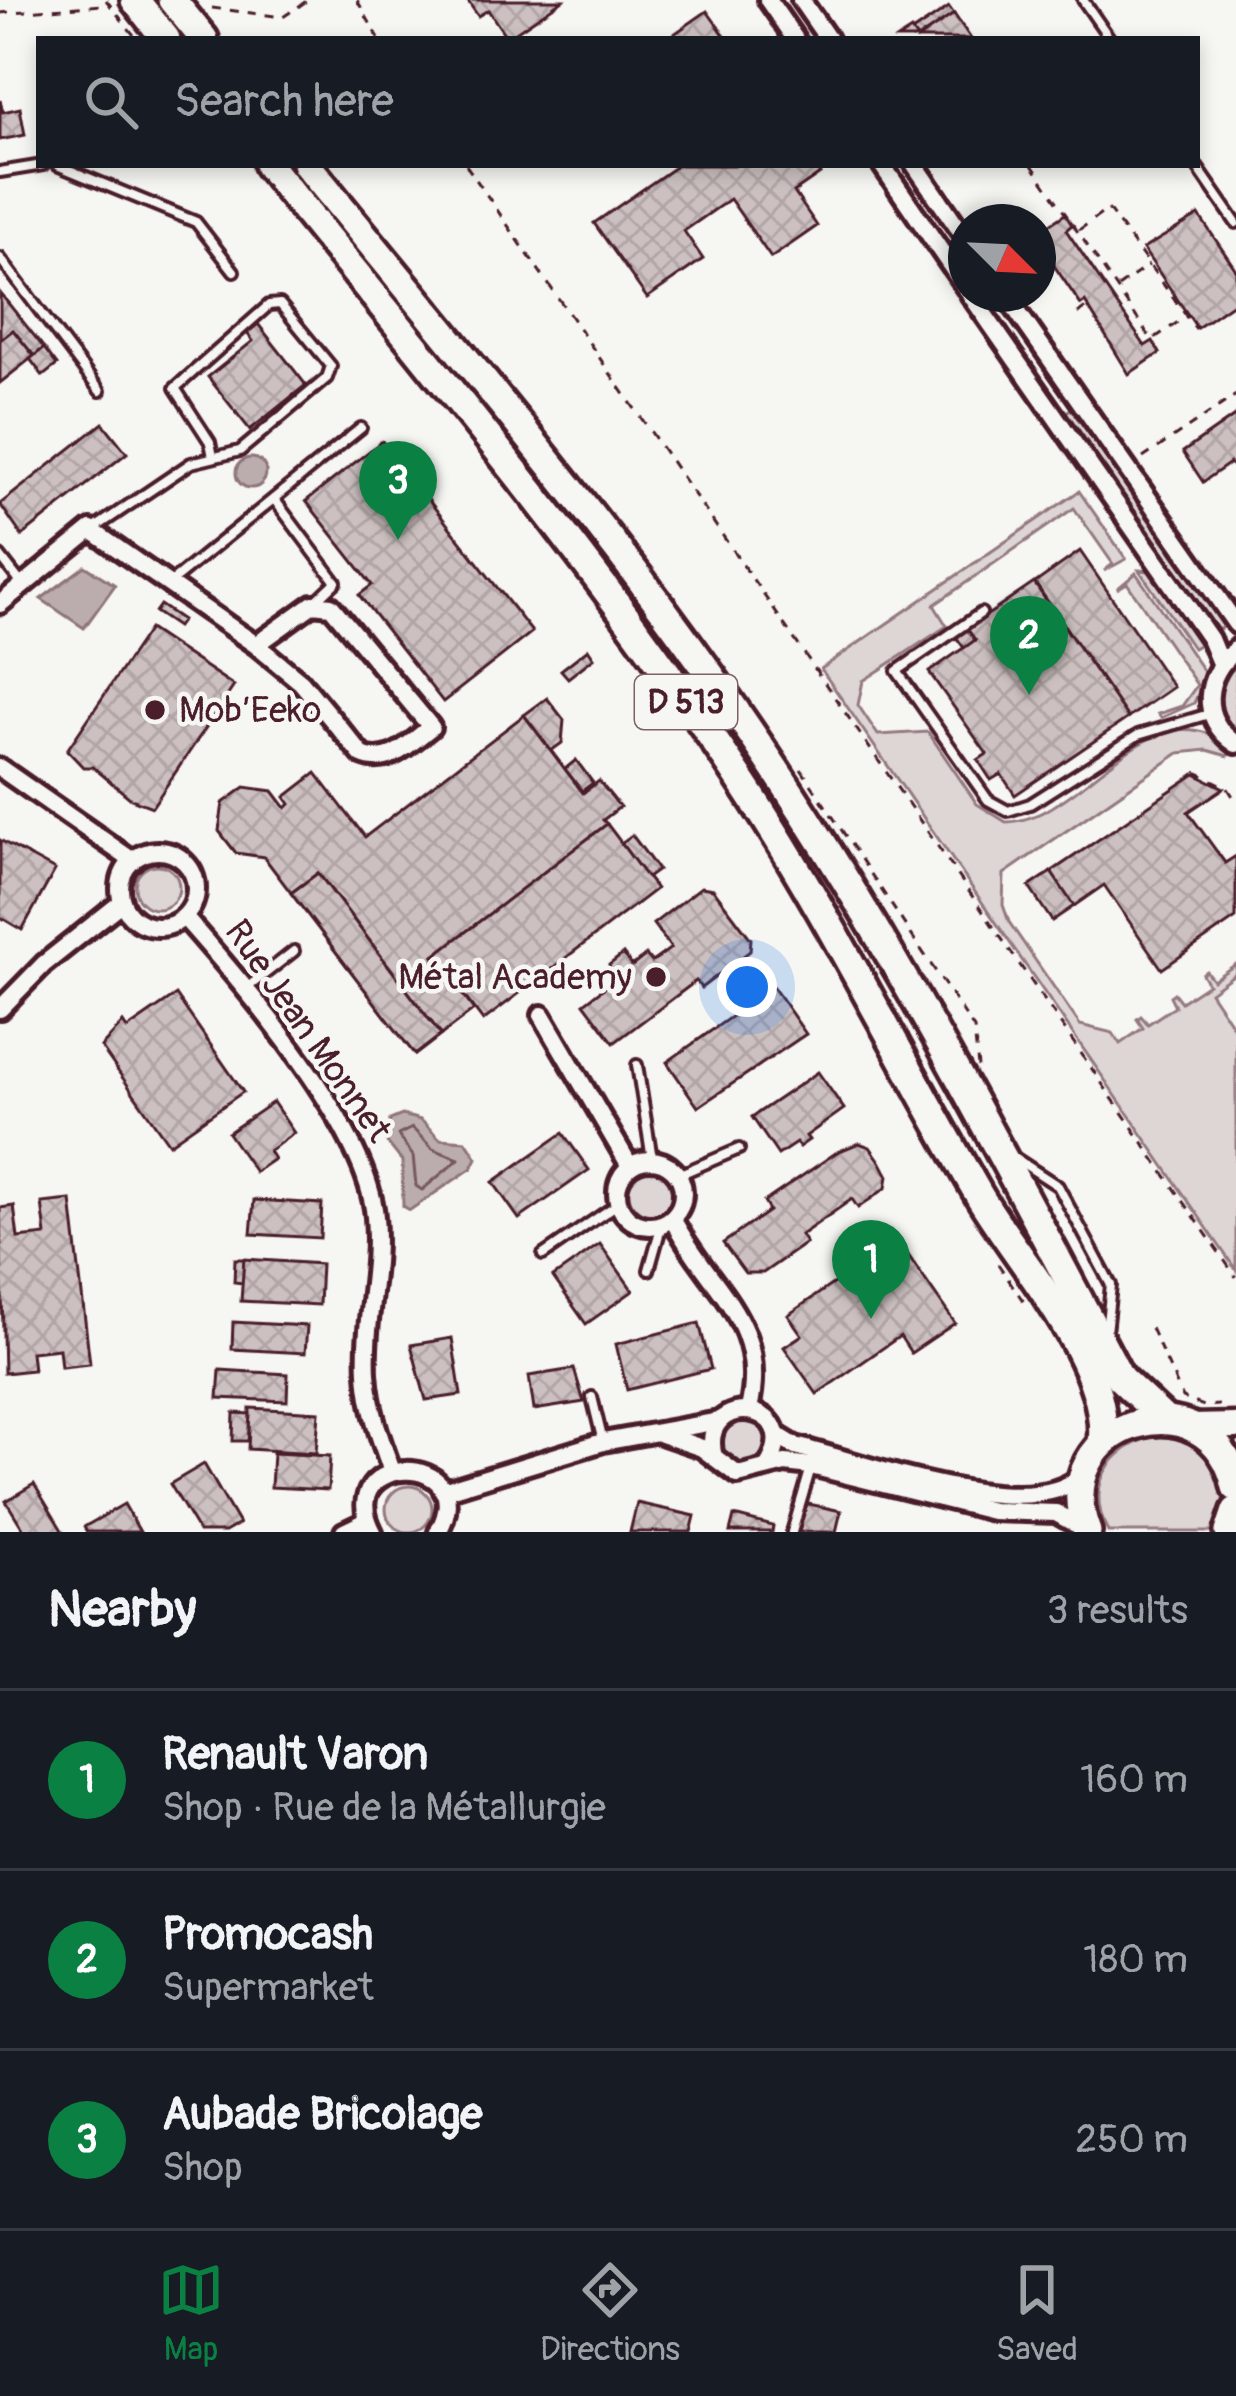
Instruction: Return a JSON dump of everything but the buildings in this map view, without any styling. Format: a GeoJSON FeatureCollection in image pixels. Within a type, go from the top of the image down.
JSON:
{"type":"FeatureCollection","features":[{"type":"Feature","properties":{"kind":"main road"},"geometry":{"type":"LineString","coordinates":[[135,0],[164,36]]}},
{"type":"Feature","properties":{"kind":"main road"},"geometry":{"type":"LineString","coordinates":[[172,0],[202,36]]}},
{"type":"Feature","properties":{"kind":"main road","name":"D 513"},"geometry":{"type":"LineString","coordinates":[[270,168],[601,586],[745,786],[842,942],[986,1207],[1059,1318],[1096,1391],[1102,1443]]}},
{"type":"Feature","properties":{"kind":"main road","name":"D 513"},"geometry":{"type":"LineString","coordinates":[[309,168],[683,636],[858,899],[1104,1347],[1138,1399],[1179,1423]]}},
{"type":"Feature","properties":{"kind":"main road"},"geometry":{"type":"LineString","coordinates":[[1179,1423],[1217,1446],[1235,1475]]}},
{"type":"Feature","properties":{"kind":"main road"},"geometry":{"type":"LineString","coordinates":[[1086,1531],[1080,1507],[1084,1473],[1102,1443],[1131,1424],[1236,1426]]}},
{"type":"Feature","properties":{"kind":"main road"},"geometry":{"type":"LineString","coordinates":[[1229,1532],[1236,1511]]}},
{"type":"Feature","properties":{"kind":"street"},"geometry":{"type":"LineString","coordinates":[[768,0],[793,36]]}},
{"type":"Feature","properties":{"kind":"street"},"geometry":{"type":"LineString","coordinates":[[801,0],[826,36]]}},
{"type":"Feature","properties":{"kind":"street"},"geometry":{"type":"LineString","coordinates":[[884,168],[948,262]]}},
{"type":"Feature","properties":{"kind":"street"},"geometry":{"type":"LineString","coordinates":[[896,185],[915,168]]}},
{"type":"Feature","properties":{"kind":"street"},"geometry":{"type":"LineString","coordinates":[[917,168],[948,212]]}},
{"type":"Feature","properties":{"kind":"street"},"geometry":{"type":"LineString","coordinates":[[983,312],[1210,639],[1220,663]]}},
{"type":"Feature","properties":{"kind":"street"},"geometry":{"type":"LineString","coordinates":[[1018,312],[1236,624]]}},
{"type":"Feature","properties":{"kind":"street"},"geometry":{"type":"LineString","coordinates":[[0,604],[92,530],[301,682],[362,755],[374,760],[393,755],[431,727],[344,614],[314,604],[256,645]]}},
{"type":"Feature","properties":{"kind":"street"},"geometry":{"type":"LineString","coordinates":[[1236,649],[1211,679],[1211,713],[1236,744]]}},
{"type":"Feature","properties":{"kind":"street"},"geometry":{"type":"LineString","coordinates":[[0,768],[133,861]]}},
{"type":"Feature","properties":{"kind":"street"},"geometry":{"type":"LineString","coordinates":[[160,850],[187,863],[197,890],[184,917],[157,927],[142,924],[122,902],[124,873],[133,861],[160,850]]}},
{"type":"Feature","properties":{"kind":"street"},"geometry":{"type":"LineString","coordinates":[[0,1009],[44,964],[122,902]]}},
{"type":"Feature","properties":{"kind":"street","name":"Rue Jean Monnet"},"geometry":{"type":"LineString","coordinates":[[184,917],[244,990],[344,1129],[366,1172],[376,1255],[367,1373],[372,1416],[392,1471]]}},
{"type":"Feature","properties":{"kind":"street"},"geometry":{"type":"LineString","coordinates":[[542,1015],[630,1166]]}},
{"type":"Feature","properties":{"kind":"street"},"geometry":{"type":"LineString","coordinates":[[652,1159],[679,1174],[684,1193],[667,1221],[632,1220],[619,1204],[619,1183],[630,1166],[652,1159]]}},
{"type":"Feature","properties":{"kind":"street"},"geometry":{"type":"LineString","coordinates":[[667,1221],[747,1330],[756,1372],[749,1409]]}},
{"type":"Feature","properties":{"kind":"street"},"geometry":{"type":"LineString","coordinates":[[442,1491],[603,1442],[661,1434],[749,1409],[761,1414],[777,1435],[815,1459],[992,1511],[1056,1513],[1086,1531]]}},
{"type":"Feature","properties":{"kind":"street"},"geometry":{"type":"LineString","coordinates":[[714,1457],[712,1432],[718,1421]]}},
{"type":"Feature","properties":{"kind":"street"},"geometry":{"type":"LineString","coordinates":[[661,1434],[714,1457],[738,1475],[815,1459],[1009,1497],[1054,1493],[1084,1473]]}},
{"type":"Feature","properties":{"kind":"street"},"geometry":{"type":"LineString","coordinates":[[766,1467],[776,1452],[777,1435]]}},
{"type":"Feature","properties":{"kind":"street"},"geometry":{"type":"LineString","coordinates":[[344,1532],[370,1527],[370,1491],[392,1471],[416,1470],[442,1491],[446,1519],[438,1532]]}},
{"type":"Feature","properties":{"kind":"lane"},"geometry":{"type":"LineString","coordinates":[[1083,0],[1108,36]]}},
{"type":"Feature","properties":{"kind":"lane"},"geometry":{"type":"LineString","coordinates":[[0,172],[36,166]]}},
{"type":"Feature","properties":{"kind":"lane"},"geometry":{"type":"LineString","coordinates":[[64,168],[196,222],[234,271]]}},
{"type":"Feature","properties":{"kind":"lane"},"geometry":{"type":"LineString","coordinates":[[1198,168],[1236,223]]}},
{"type":"Feature","properties":{"kind":"lane"},"geometry":{"type":"LineString","coordinates":[[0,258],[100,391]]}},
{"type":"Feature","properties":{"kind":"lane"},"geometry":{"type":"LineString","coordinates":[[92,530],[191,463],[240,451],[327,378],[331,366],[280,304],[268,305],[175,388],[210,442],[213,457]]}},
{"type":"Feature","properties":{"kind":"lane"},"geometry":{"type":"LineString","coordinates":[[169,584],[361,428]]}},
{"type":"Feature","properties":{"kind":"lane"},"geometry":{"type":"LineString","coordinates":[[274,499],[336,582],[314,604]]}},
{"type":"Feature","properties":{"kind":"lane"},"geometry":{"type":"LineString","coordinates":[[0,556],[22,583]]}},
{"type":"Feature","properties":{"kind":"lane"},"geometry":{"type":"LineString","coordinates":[[981,613],[897,671],[988,800],[1008,811],[1030,804],[1138,735],[1211,713]]}},
{"type":"Feature","properties":{"kind":"lane"},"geometry":{"type":"LineString","coordinates":[[244,990],[294,951]]}},
{"type":"Feature","properties":{"kind":"lane"},"geometry":{"type":"LineString","coordinates":[[637,1065],[652,1159]]}},
{"type":"Feature","properties":{"kind":"lane"},"geometry":{"type":"LineString","coordinates":[[679,1174],[739,1149]]}},
{"type":"Feature","properties":{"kind":"lane"},"geometry":{"type":"LineString","coordinates":[[543,1256],[619,1204]]}},
{"type":"Feature","properties":{"kind":"lane"},"geometry":{"type":"LineString","coordinates":[[649,1270],[667,1221]]}},
{"type":"Feature","properties":{"kind":"lane"},"geometry":{"type":"LineString","coordinates":[[592,1397],[603,1442]]}},
{"type":"Feature","properties":{"kind":"lane"},"geometry":{"type":"LineString","coordinates":[[792,1532],[815,1459]]}},
{"type":"Feature","properties":{"kind":"path"},"geometry":{"type":"LineString","coordinates":[[212,8],[284,16],[308,0]]}},
{"type":"Feature","properties":{"kind":"path"},"geometry":{"type":"LineString","coordinates":[[357,0],[377,36]]}},
{"type":"Feature","properties":{"kind":"path"},"geometry":{"type":"LineString","coordinates":[[0,13],[105,2],[134,36]]}},
{"type":"Feature","properties":{"kind":"path"},"geometry":{"type":"LineString","coordinates":[[468,168],[1236,1277]]}},
{"type":"Feature","properties":{"kind":"path"},"geometry":{"type":"LineString","coordinates":[[1035,168],[1152,340],[1187,316]]}},
{"type":"Feature","properties":{"kind":"path"},"geometry":{"type":"LineString","coordinates":[[1077,231],[1108,209],[1196,329]]}},
{"type":"Feature","properties":{"kind":"path"},"geometry":{"type":"LineString","coordinates":[[1116,288],[1150,264]]}},
{"type":"Feature","properties":{"kind":"path"},"geometry":{"type":"LineString","coordinates":[[1078,314],[1088,306]]}},
{"type":"Feature","properties":{"kind":"path"},"geometry":{"type":"LineString","coordinates":[[1143,458],[1236,395]]}},
{"type":"Feature","properties":{"kind":"path"},"geometry":{"type":"LineString","coordinates":[[1196,772],[1227,787],[1236,801]]}},
{"type":"Feature","properties":{"kind":"path"},"geometry":{"type":"LineString","coordinates":[[990,1248],[1023,1303],[1059,1318]]}},
{"type":"Feature","properties":{"kind":"path"},"geometry":{"type":"LineString","coordinates":[[1150,1328],[1183,1398],[1204,1406],[1219,1404]]}},
{"type":"Feature","properties":{"kind":"shaded area"},"geometry":{"type":"Polygon","coordinates":[[[1075,406],[1226,625],[1213,633],[1062,415],[1075,406]]]}},
{"type":"Feature","properties":{"kind":"shaded area"},"geometry":{"type":"Polygon","coordinates":[[[1079,491],[1126,559],[1104,571],[1113,564],[1074,508],[934,605],[947,626],[863,681],[858,705],[878,735],[928,732],[977,804],[1006,822],[1035,815],[1063,800],[1145,741],[1173,731],[1203,732],[1234,748],[1228,756],[1207,750],[1179,753],[1004,874],[1003,905],[1009,922],[1080,1025],[1113,1033],[1120,1044],[1143,1028],[1137,1019],[1141,1016],[1148,1024],[1175,1006],[1170,996],[1174,993],[1181,1002],[1208,984],[1202,974],[1206,971],[1213,980],[1236,964],[1236,973],[1210,992],[1236,1031],[1236,1270],[821,669],[1079,491]]]}},
{"type":"Feature","properties":{"kind":"shaded area"},"geometry":{"type":"Polygon","coordinates":[[[1139,570],[1150,571],[1200,644],[1193,648],[1139,570]]]}},
{"type":"Feature","properties":{"kind":"shaded area"},"geometry":{"type":"Polygon","coordinates":[[[1136,573],[1206,675],[1194,703],[1161,718],[1158,714],[1182,706],[1197,685],[1127,583],[1117,589],[1136,573]]]}},
{"type":"Feature","properties":{"kind":"shaded area"},"geometry":{"type":"Polygon","coordinates":[[[1236,659],[1236,731],[1223,717],[1218,690],[1236,659]]]}},
{"type":"Feature","properties":{"kind":"shaded area"},"geometry":{"type":"Polygon","coordinates":[[[157,865],[173,871],[179,887],[173,903],[157,909],[141,903],[135,887],[141,871],[157,865]]]}},
{"type":"Feature","properties":{"kind":"shaded area"},"geometry":{"type":"Polygon","coordinates":[[[652,1169],[668,1176],[675,1192],[668,1208],[652,1215],[636,1208],[629,1192],[636,1176],[652,1169]]]}},
{"type":"Feature","properties":{"kind":"shaded area"},"geometry":{"type":"Polygon","coordinates":[[[745,1418],[763,1425],[770,1443],[763,1461],[745,1468],[727,1461],[720,1443],[727,1425],[745,1418]]]}},
{"type":"Feature","properties":{"kind":"shaded area"},"geometry":{"type":"Polygon","coordinates":[[[1169,1434],[1198,1449],[1217,1472],[1223,1500],[1215,1532],[1108,1532],[1099,1495],[1109,1465],[1134,1444],[1169,1434]]]}},
{"type":"Feature","properties":{"kind":"shaded area"},"geometry":{"type":"Polygon","coordinates":[[[409,1486],[425,1493],[432,1509],[425,1525],[409,1532],[393,1525],[386,1509],[393,1493],[409,1486]]]}},
{"type":"Feature","properties":{"kind":"water"},"geometry":{"type":"Polygon","coordinates":[[[251,458],[266,473],[251,488],[236,473],[251,458]]]}},
{"type":"Feature","properties":{"kind":"water"},"geometry":{"type":"Polygon","coordinates":[[[85,566],[115,585],[84,628],[41,599],[85,566]]]}},
{"type":"Feature","properties":{"kind":"water"},"geometry":{"type":"Polygon","coordinates":[[[402,1115],[421,1120],[440,1139],[466,1141],[477,1158],[472,1168],[410,1210],[403,1206],[402,1161],[386,1141],[390,1120],[402,1115]]]}},
{"type":"Feature","properties":{"kind":"place","name":"Aubade Bricolage"},"geometry":{"type":"Point","coordinates":[398,540]}},
{"type":"Feature","properties":{"kind":"place","name":"Promocash"},"geometry":{"type":"Point","coordinates":[1029,695]}},
{"type":"Feature","properties":{"kind":"place","name":"Mob’Eeko"},"geometry":{"type":"Point","coordinates":[155,710]}},
{"type":"Feature","properties":{"kind":"place","name":"Métal Academy"},"geometry":{"type":"Point","coordinates":[656,977]}},
{"type":"Feature","properties":{"kind":"place","name":"Renault Varon"},"geometry":{"type":"Point","coordinates":[871,1319]}}]}
